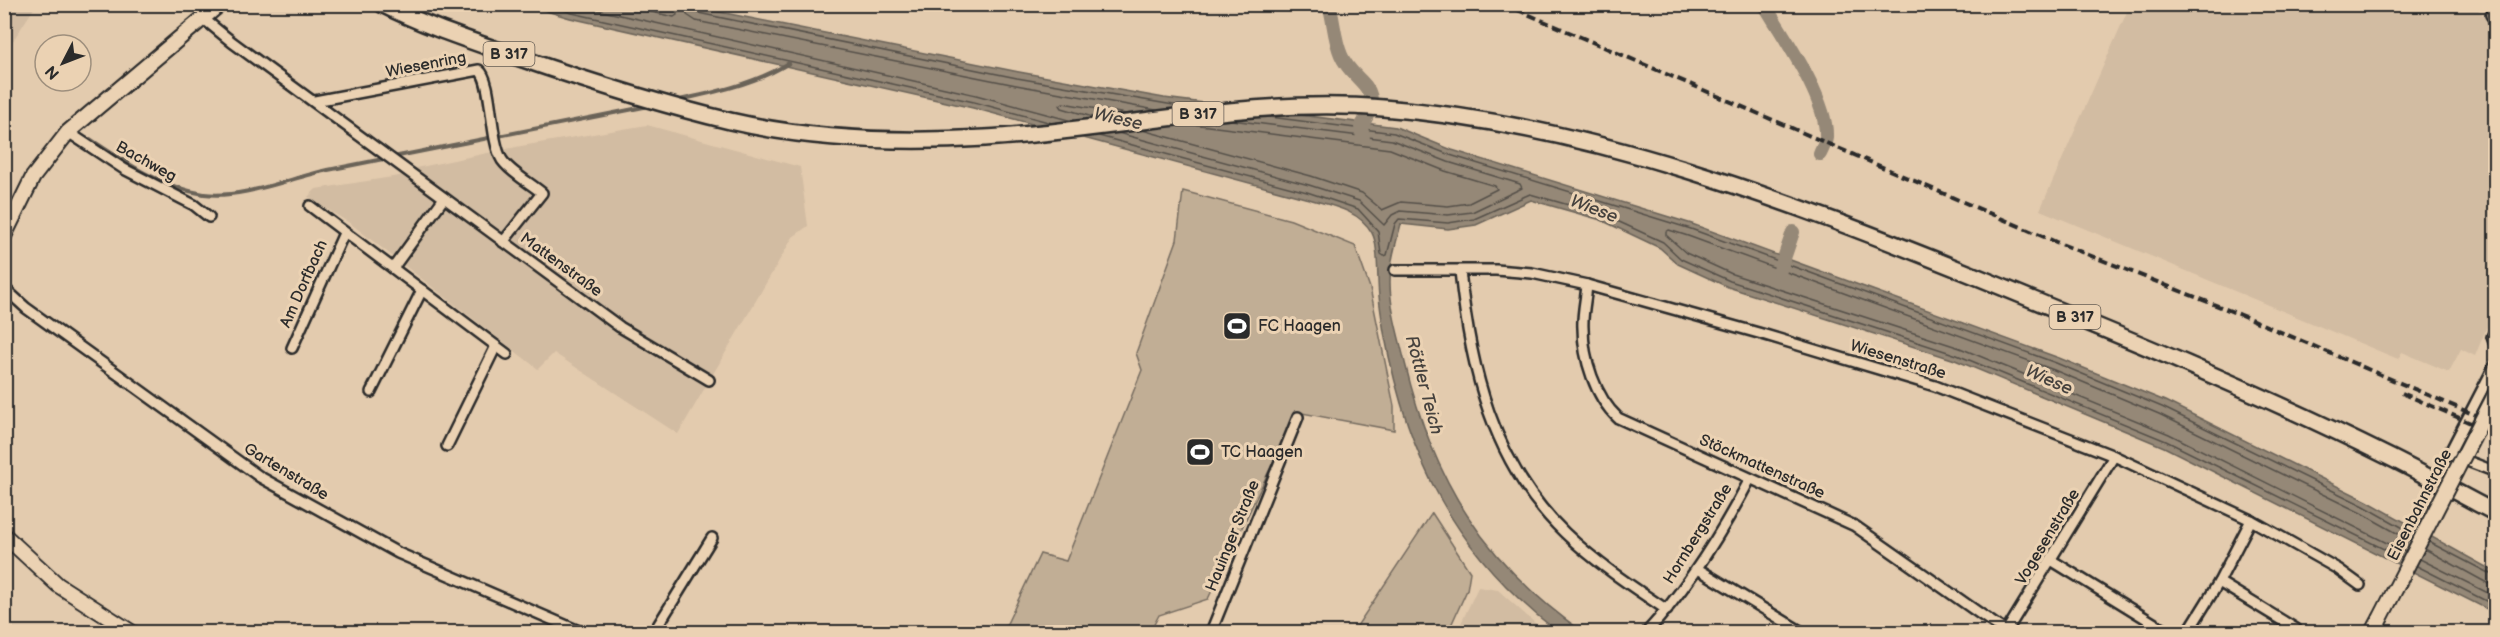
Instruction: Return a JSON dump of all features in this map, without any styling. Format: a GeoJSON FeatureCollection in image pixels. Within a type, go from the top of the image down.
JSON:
{"type":"FeatureCollection","features":[{"type":"Feature","properties":{"kind":"main road","name":"B 317"},"geometry":{"type":"LineString","coordinates":[[382,4],[488,46],[580,79],[638,96],[734,122],[843,137],[940,140],[1033,134],[1218,111],[1298,106],[1381,108],[1473,118],[1527,128],[1661,162],[1754,192],[1917,253],[2078,318],[2270,401],[2389,457],[2496,513]]}},
{"type":"Feature","properties":{"kind":"street"},"geometry":{"type":"LineString","coordinates":[[4,236],[33,177],[68,132],[204,19],[215,6]]}},
{"type":"Feature","properties":{"kind":"street"},"geometry":{"type":"LineString","coordinates":[[204,19],[232,42],[315,101]]}},
{"type":"Feature","properties":{"kind":"street","name":"Wiesenring"},"geometry":{"type":"LineString","coordinates":[[315,101],[479,70],[486,80],[492,129],[503,162],[542,193],[503,242]]}},
{"type":"Feature","properties":{"kind":"street","name":"Mattenstraße"},"geometry":{"type":"LineString","coordinates":[[315,101],[620,327],[709,380]]}},
{"type":"Feature","properties":{"kind":"street","name":"Bachweg"},"geometry":{"type":"LineString","coordinates":[[68,132],[124,169],[194,205],[209,217]]}},
{"type":"Feature","properties":{"kind":"street"},"geometry":{"type":"LineString","coordinates":[[393,268],[444,198]]}},
{"type":"Feature","properties":{"kind":"street","name":"Am Dorfbach"},"geometry":{"type":"LineString","coordinates":[[310,206],[507,354]]}},
{"type":"Feature","properties":{"kind":"street","name":"Am Dorfbach"},"geometry":{"type":"LineString","coordinates":[[292,348],[344,233]]}},
{"type":"Feature","properties":{"kind":"street","name":"Wiesenstraße"},"geometry":{"type":"LineString","coordinates":[[1395,270],[1496,270],[1532,273],[1587,285],[1762,334],[1935,386],[2114,456],[2252,520],[2338,569],[2360,585]]}},
{"type":"Feature","properties":{"kind":"street"},"geometry":{"type":"LineString","coordinates":[[1460,271],[1465,319],[1483,399],[1496,434],[1517,472],[1541,507],[1564,532],[1606,567],[1667,610]]}},
{"type":"Feature","properties":{"kind":"street","name":"Stöckmattenstraße"},"geometry":{"type":"LineString","coordinates":[[1587,285],[1583,326],[1585,347],[1600,395],[1611,412],[1626,423],[1855,526],[2006,632]]}},
{"type":"Feature","properties":{"kind":"street","name":"Gartenstraße"},"geometry":{"type":"LineString","coordinates":[[4,288],[26,308],[260,477],[398,553],[581,633]]}},
{"type":"Feature","properties":{"kind":"street"},"geometry":{"type":"LineString","coordinates":[[371,392],[422,290]]}},
{"type":"Feature","properties":{"kind":"street"},"geometry":{"type":"LineString","coordinates":[[2496,329],[2492,337],[2496,347]]}},
{"type":"Feature","properties":{"kind":"street"},"geometry":{"type":"LineString","coordinates":[[447,446],[496,346]]}},
{"type":"Feature","properties":{"kind":"street"},"geometry":{"type":"LineString","coordinates":[[2496,363],[2449,454],[2496,472]]}},
{"type":"Feature","properties":{"kind":"street","name":"Eisenbahnstraße"},"geometry":{"type":"LineString","coordinates":[[2373,633],[2496,393]]}},
{"type":"Feature","properties":{"kind":"street","name":"Hauinger Straße"},"geometry":{"type":"LineString","coordinates":[[1211,633],[1298,417]]}},
{"type":"Feature","properties":{"kind":"street","name":"Vogesenstraße"},"geometry":{"type":"LineString","coordinates":[[2006,632],[2114,456]]}},
{"type":"Feature","properties":{"kind":"street","name":"Hornbergstraße"},"geometry":{"type":"LineString","coordinates":[[1647,633],[1698,569],[1750,479]]}},
{"type":"Feature","properties":{"kind":"street"},"geometry":{"type":"LineString","coordinates":[[2188,633],[2220,582],[2252,520]]}},
{"type":"Feature","properties":{"kind":"street"},"geometry":{"type":"LineString","coordinates":[[4,535],[58,585],[111,627],[131,633]]}},
{"type":"Feature","properties":{"kind":"street"},"geometry":{"type":"LineString","coordinates":[[654,633],[712,538]]}},
{"type":"Feature","properties":{"kind":"street"},"geometry":{"type":"LineString","coordinates":[[2051,560],[2168,633]]}},
{"type":"Feature","properties":{"kind":"street"},"geometry":{"type":"LineString","coordinates":[[1698,569],[1802,633]]}},
{"type":"Feature","properties":{"kind":"street"},"geometry":{"type":"LineString","coordinates":[[2220,582],[2296,628]]}},
{"type":"Feature","properties":{"kind":"shaded area"},"geometry":{"type":"Polygon","coordinates":[[[4,5],[36,5],[5,53],[4,5]]]}},
{"type":"Feature","properties":{"kind":"shaded area"},"geometry":{"type":"Polygon","coordinates":[[[2130,5],[2473,5],[2494,25],[2495,307],[2475,356],[2461,349],[2449,372],[2402,352],[2398,359],[2040,210],[2130,5]]]}},
{"type":"Feature","properties":{"kind":"shaded area"},"geometry":{"type":"Polygon","coordinates":[[[647,125],[800,167],[808,226],[793,237],[678,434],[554,353],[538,369],[351,224],[308,197],[316,189],[399,176],[416,168],[521,146],[647,125]]]}},
{"type":"Feature","properties":{"kind":"shaded area"},"geometry":{"type":"Polygon","coordinates":[[[1183,191],[1291,220],[1355,246],[1370,288],[1394,406],[1394,430],[1297,412],[1208,599],[1159,615],[1150,632],[1003,632],[1040,554],[1066,561],[1142,370],[1136,353],[1177,240],[1183,191]]]}},
{"type":"Feature","properties":{"kind":"shaded area"},"geometry":{"type":"Polygon","coordinates":[[[1432,513],[1470,572],[1467,590],[1448,632],[1353,632],[1432,513]]]}},
{"type":"Feature","properties":{"kind":"shaded area"},"geometry":{"type":"Polygon","coordinates":[[[1478,587],[1498,590],[1545,632],[1457,632],[1478,587]]]}},
{"type":"Feature","properties":{"kind":"water","name":"Wiese"},"geometry":{"type":"Polygon","coordinates":[[[526,5],[685,5],[1019,72],[1164,98],[1396,127],[1452,150],[1692,224],[2059,358],[2165,401],[2367,501],[2495,572],[2495,613],[2164,447],[1955,360],[1728,287],[1678,264],[1660,248],[1601,220],[1531,200],[1476,225],[1448,229],[1401,224],[1391,267],[1392,302],[1405,363],[1431,445],[1467,516],[1491,547],[1517,577],[1583,632],[1558,632],[1490,569],[1464,536],[1441,500],[1422,462],[1394,378],[1384,332],[1374,239],[1366,225],[1351,213],[1324,203],[973,108],[570,18],[526,5]]]}},
{"type":"Feature","properties":{"kind":"waterway"},"geometry":{"type":"LineString","coordinates":[[1329,4],[1341,55],[1346,65],[1370,93],[1371,102],[1361,127],[1363,138]]}},
{"type":"Feature","properties":{"kind":"waterway"},"geometry":{"type":"LineString","coordinates":[[1764,4],[1803,69],[1820,105],[1826,137],[1820,154]]}},
{"type":"Feature","properties":{"kind":"waterway"},"geometry":{"type":"LineString","coordinates":[[674,101],[748,82],[789,63]]}},
{"type":"Feature","properties":{"kind":"waterway"},"geometry":{"type":"LineString","coordinates":[[90,139],[130,165],[159,180],[188,191],[219,195],[250,191],[328,170],[649,106]]}},
{"type":"Feature","properties":{"kind":"waterway"},"geometry":{"type":"LineString","coordinates":[[1779,273],[1793,232]]}},
{"type":"Feature","properties":{"kind":"railway"},"geometry":{"type":"LineString","coordinates":[[1504,4],[2056,242],[2241,315],[2496,424]]}},
{"type":"Feature","properties":{"kind":"railway"},"geometry":{"type":"LineString","coordinates":[[2402,393],[2496,434]]}},
{"type":"Feature","properties":{"kind":"place","name":"FC Haagen"},"geometry":{"type":"Point","coordinates":[1237,326]}},
{"type":"Feature","properties":{"kind":"place","name":"TC Haagen"},"geometry":{"type":"Point","coordinates":[1200,452]}},
{"type":"Feature","properties":{"kind":"water label","name":"Röttler Teich"},"geometry":{"type":"Point","coordinates":[1424,385]}}]}
